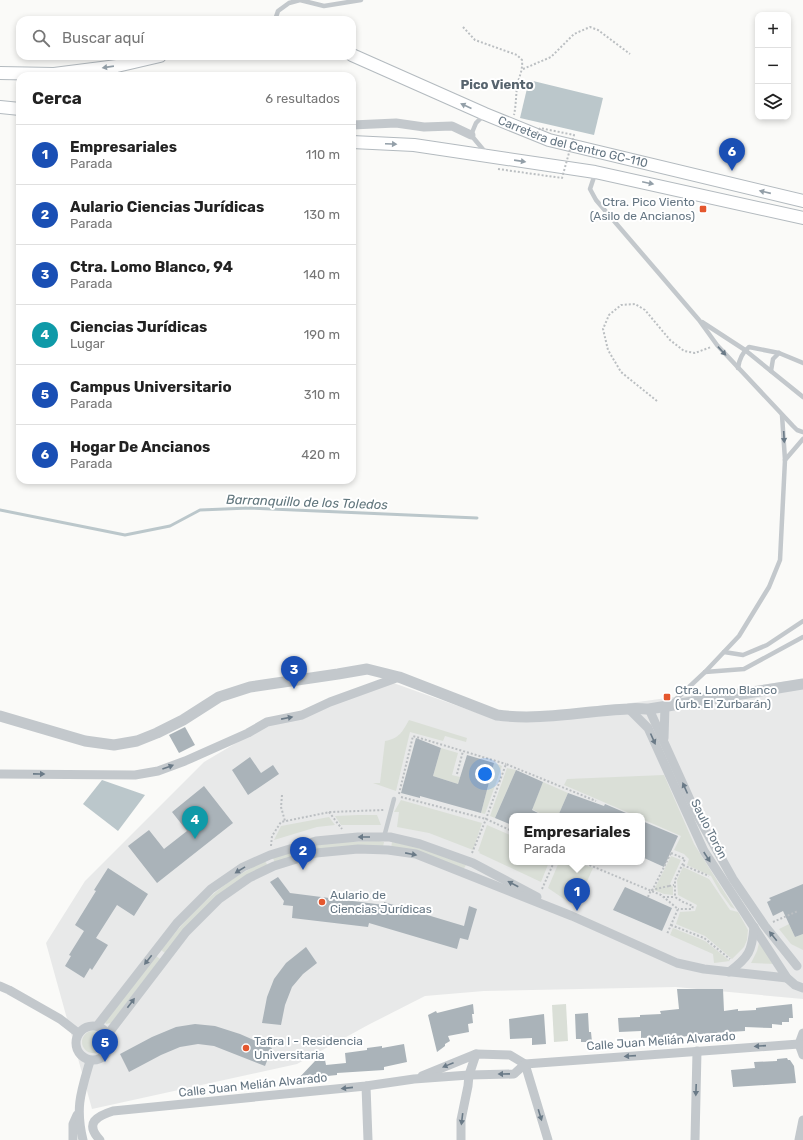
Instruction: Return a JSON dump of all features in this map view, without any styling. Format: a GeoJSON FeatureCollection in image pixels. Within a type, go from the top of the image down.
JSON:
{"type":"FeatureCollection","features":[{"type":"Feature","properties":{"kind":"main road","name":"Carretera del Centro GC-110"},"geometry":{"type":"LineString","coordinates":[[356,57],[484,114],[536,135],[680,172],[803,201]]}},
{"type":"Feature","properties":{"kind":"main road"},"geometry":{"type":"LineString","coordinates":[[75,72],[117,66],[143,60]]}},
{"type":"Feature","properties":{"kind":"main road"},"geometry":{"type":"LineString","coordinates":[[0,73],[16,74]]}},
{"type":"Feature","properties":{"kind":"main road"},"geometry":{"type":"LineString","coordinates":[[0,106],[16,109]]}},
{"type":"Feature","properties":{"kind":"main road","name":"Carretera del Centro GC-110"},"geometry":{"type":"LineString","coordinates":[[356,142],[414,145],[595,172],[803,218]]}},
{"type":"Feature","properties":{"kind":"street"},"geometry":{"type":"LineString","coordinates":[[356,125],[396,123],[424,126],[452,126],[471,135]]}},
{"type":"Feature","properties":{"kind":"street"},"geometry":{"type":"LineString","coordinates":[[0,716],[85,742],[114,745],[137,741],[157,733],[183,720],[219,697],[250,687],[367,669],[399,677],[497,715],[508,717],[649,709],[803,684]]}},
{"type":"Feature","properties":{"kind":"street"},"geometry":{"type":"LineString","coordinates":[[0,774],[135,775],[158,771],[185,761],[248,733],[267,722],[302,715],[330,702],[399,677]]}},
{"type":"Feature","properties":{"kind":"street"},"geometry":{"type":"LineString","coordinates":[[664,741],[667,705]]}},
{"type":"Feature","properties":{"kind":"street","name":"Saulo Torón"},"geometry":{"type":"LineString","coordinates":[[629,709],[648,728],[704,851],[787,978]]}},
{"type":"Feature","properties":{"kind":"street","name":"Saulo Torón"},"geometry":{"type":"LineString","coordinates":[[649,709],[696,813],[733,878],[765,926],[800,966]]}},
{"type":"Feature","properties":{"kind":"street"},"geometry":{"type":"LineString","coordinates":[[97,1026],[177,923],[211,889],[242,867],[270,855],[316,841],[390,837],[420,844],[469,861],[572,916]]}},
{"type":"Feature","properties":{"kind":"street"},"geometry":{"type":"LineString","coordinates":[[108,1034],[186,932],[219,899],[249,878],[274,866],[316,853],[358,849],[416,854],[572,916],[677,963],[704,969],[787,978],[795,985],[803,988]]}},
{"type":"Feature","properties":{"kind":"street"},"geometry":{"type":"LineString","coordinates":[[729,972],[743,962],[750,950],[754,927]]}},
{"type":"Feature","properties":{"kind":"street"},"geometry":{"type":"LineString","coordinates":[[787,978],[790,970],[800,966]]}},
{"type":"Feature","properties":{"kind":"street"},"geometry":{"type":"LineString","coordinates":[[0,986],[60,1019],[78,1033]]}},
{"type":"Feature","properties":{"kind":"street"},"geometry":{"type":"LineString","coordinates":[[86,1026],[97,1026],[108,1034],[111,1044],[107,1054],[99,1060],[90,1061],[82,1058],[77,1051],[75,1042],[78,1033],[86,1026]]}},
{"type":"Feature","properties":{"kind":"street"},"geometry":{"type":"LineString","coordinates":[[803,1033],[799,1044],[803,1055]]}},
{"type":"Feature","properties":{"kind":"street","name":"Calle Juan Melián Alvarado"},"geometry":{"type":"LineString","coordinates":[[414,1079],[476,1054],[510,1055],[525,1064],[799,1044]]}},
{"type":"Feature","properties":{"kind":"street"},"geometry":{"type":"LineString","coordinates":[[694,1140],[697,1051]]}},
{"type":"Feature","properties":{"kind":"street"},"geometry":{"type":"LineString","coordinates":[[461,1140],[461,1120],[469,1075],[476,1054]]}},
{"type":"Feature","properties":{"kind":"street"},"geometry":{"type":"LineString","coordinates":[[74,1140],[73,1124],[78,1112],[80,1096],[90,1061]]}},
{"type":"Feature","properties":{"kind":"street"},"geometry":{"type":"LineString","coordinates":[[525,1064],[548,1140]]}},
{"type":"Feature","properties":{"kind":"street","name":"Calle Juan Melián Alvarado"},"geometry":{"type":"LineString","coordinates":[[100,1140],[94,1134],[92,1127],[95,1118],[113,1111],[366,1086],[414,1079],[469,1075],[514,1074],[525,1064]]}},
{"type":"Feature","properties":{"kind":"street"},"geometry":{"type":"LineString","coordinates":[[366,1086],[368,1140]]}},
{"type":"Feature","properties":{"kind":"street"},"geometry":{"type":"LineString","coordinates":[[78,1112],[83,1140]]}},
{"type":"Feature","properties":{"kind":"street"},"geometry":{"type":"LineString","coordinates":[[799,1140],[803,1120]]}},
{"type":"Feature","properties":{"kind":"lane"},"geometry":{"type":"LineString","coordinates":[[276,16],[278,11],[289,3],[300,0],[324,6],[361,0]]}},
{"type":"Feature","properties":{"kind":"lane"},"geometry":{"type":"LineString","coordinates":[[484,114],[476,123],[471,135],[489,156]]}},
{"type":"Feature","properties":{"kind":"lane"},"geometry":{"type":"LineString","coordinates":[[595,172],[590,189],[596,200],[699,320],[717,345],[782,415],[797,430],[803,432]]}},
{"type":"Feature","properties":{"kind":"lane"},"geometry":{"type":"LineString","coordinates":[[699,320],[745,350],[803,397]]}},
{"type":"Feature","properties":{"kind":"lane"},"geometry":{"type":"LineString","coordinates":[[738,368],[745,350],[749,347],[779,353],[803,363]]}},
{"type":"Feature","properties":{"kind":"lane"},"geometry":{"type":"LineString","coordinates":[[771,371],[773,359],[779,353]]}},
{"type":"Feature","properties":{"kind":"lane"},"geometry":{"type":"LineString","coordinates":[[667,705],[705,672],[739,636],[770,587],[780,560],[785,460],[782,415]]}},
{"type":"Feature","properties":{"kind":"lane"},"geometry":{"type":"LineString","coordinates":[[785,460],[803,439]]}},
{"type":"Feature","properties":{"kind":"lane"},"geometry":{"type":"LineString","coordinates":[[724,652],[743,655],[767,645],[803,621]]}},
{"type":"Feature","properties":{"kind":"lane"},"geometry":{"type":"LineString","coordinates":[[705,672],[744,668],[803,637]]}},
{"type":"Feature","properties":{"kind":"lane"},"geometry":{"type":"LineString","coordinates":[[384,837],[393,802]]}},
{"type":"Feature","properties":{"kind":"path"},"geometry":{"type":"LineString","coordinates":[[463,27],[475,40],[517,55],[522,60],[523,69],[518,85],[517,102],[512,126]]}},
{"type":"Feature","properties":{"kind":"path"},"geometry":{"type":"LineString","coordinates":[[523,69],[550,57],[574,34],[590,27],[598,30],[630,54]]}},
{"type":"Feature","properties":{"kind":"path"},"geometry":{"type":"LineString","coordinates":[[498,169],[562,178],[574,135],[540,128],[536,135]]}},
{"type":"Feature","properties":{"kind":"path"},"geometry":{"type":"LineString","coordinates":[[657,401],[621,372],[608,350],[603,329],[609,314],[621,305],[635,304],[645,310],[670,340],[684,351],[695,353],[717,345]]}},
{"type":"Feature","properties":{"kind":"path"},"geometry":{"type":"LineString","coordinates":[[509,830],[486,819],[398,796],[413,736],[506,764],[596,801]]}},
{"type":"Feature","properties":{"kind":"path"},"geometry":{"type":"LineString","coordinates":[[457,774],[463,751]]}},
{"type":"Feature","properties":{"kind":"path"},"geometry":{"type":"LineString","coordinates":[[469,861],[506,764]]}},
{"type":"Feature","properties":{"kind":"path"},"geometry":{"type":"LineString","coordinates":[[282,795],[280,807],[285,821]]}},
{"type":"Feature","properties":{"kind":"path"},"geometry":{"type":"LineString","coordinates":[[271,838],[281,822],[328,812],[381,811],[388,808],[393,802]]}},
{"type":"Feature","properties":{"kind":"path"},"geometry":{"type":"LineString","coordinates":[[328,812],[350,838]]}},
{"type":"Feature","properties":{"kind":"path"},"geometry":{"type":"LineString","coordinates":[[648,897],[671,853],[685,859],[675,880],[675,897]]}},
{"type":"Feature","properties":{"kind":"path"},"geometry":{"type":"LineString","coordinates":[[538,898],[553,865]]}},
{"type":"Feature","properties":{"kind":"path"},"geometry":{"type":"LineString","coordinates":[[589,865],[652,891],[663,897],[678,909],[692,909],[693,906],[675,897],[663,897]]}},
{"type":"Feature","properties":{"kind":"path"},"geometry":{"type":"LineString","coordinates":[[682,865],[710,877]]}},
{"type":"Feature","properties":{"kind":"path"},"geometry":{"type":"LineString","coordinates":[[652,891],[674,885]]}},
{"type":"Feature","properties":{"kind":"path"},"geometry":{"type":"LineString","coordinates":[[667,934],[678,909]]}},
{"type":"Feature","properties":{"kind":"path"},"geometry":{"type":"LineString","coordinates":[[765,926],[798,911]]}},
{"type":"Feature","properties":{"kind":"path"},"geometry":{"type":"LineString","coordinates":[[671,925],[704,938],[731,960]]}},
{"type":"Feature","properties":{"kind":"shaded area"},"geometry":{"type":"Polygon","coordinates":[[[529,80],[603,98],[594,135],[520,118],[529,80]]]}},
{"type":"Feature","properties":{"kind":"shaded area"},"geometry":{"type":"Polygon","coordinates":[[[803,679],[803,999],[676,987],[484,991],[425,996],[297,1064],[92,1109],[46,943],[85,881],[204,762],[268,724],[385,680],[500,721],[803,679]]]}},
{"type":"Feature","properties":{"kind":"shaded area"},"geometry":{"type":"Polygon","coordinates":[[[409,720],[467,738],[466,742],[445,736],[443,741],[410,732],[396,791],[373,783],[380,783],[385,741],[390,740],[400,734],[409,720]]]}},
{"type":"Feature","properties":{"kind":"shaded area"},"geometry":{"type":"Polygon","coordinates":[[[441,748],[458,753],[452,775],[460,777],[458,784],[433,776],[441,748]]]}},
{"type":"Feature","properties":{"kind":"shaded area"},"geometry":{"type":"Polygon","coordinates":[[[494,763],[502,766],[485,814],[481,813],[494,763]]]}},
{"type":"Feature","properties":{"kind":"shaded area"},"geometry":{"type":"Polygon","coordinates":[[[507,768],[516,770],[495,818],[490,816],[507,768]]]}},
{"type":"Feature","properties":{"kind":"shaded area"},"geometry":{"type":"Polygon","coordinates":[[[664,775],[694,844],[735,909],[731,907],[720,892],[711,876],[687,865],[689,859],[684,854],[674,850],[681,836],[645,820],[645,813],[629,813],[564,785],[567,779],[664,775]]]}},
{"type":"Feature","properties":{"kind":"shaded area"},"geometry":{"type":"Polygon","coordinates":[[[102,780],[145,795],[118,831],[83,804],[102,780]]]}},
{"type":"Feature","properties":{"kind":"shaded area"},"geometry":{"type":"Polygon","coordinates":[[[543,782],[568,793],[559,813],[539,813],[532,809],[543,782]]]}},
{"type":"Feature","properties":{"kind":"shaded area"},"geometry":{"type":"Polygon","coordinates":[[[401,800],[482,823],[473,850],[429,833],[397,827],[399,812],[394,812],[401,800]]]}},
{"type":"Feature","properties":{"kind":"shaded area"},"geometry":{"type":"Polygon","coordinates":[[[377,815],[381,825],[341,825],[335,816],[377,815]]]}},
{"type":"Feature","properties":{"kind":"shaded area"},"geometry":{"type":"Polygon","coordinates":[[[329,817],[335,825],[317,827],[274,840],[281,826],[329,817]]]}},
{"type":"Feature","properties":{"kind":"shaded area"},"geometry":{"type":"Polygon","coordinates":[[[487,825],[509,835],[509,865],[548,865],[541,882],[479,853],[480,852],[478,851],[487,825]]]}},
{"type":"Feature","properties":{"kind":"shaded area"},"geometry":{"type":"Polygon","coordinates":[[[338,842],[384,842],[383,847],[275,863],[273,858],[312,846],[338,842]]]}},
{"type":"Feature","properties":{"kind":"shaded area"},"geometry":{"type":"Polygon","coordinates":[[[392,842],[420,848],[466,865],[463,870],[391,848],[392,842]]]}},
{"type":"Feature","properties":{"kind":"shaded area"},"geometry":{"type":"Polygon","coordinates":[[[671,856],[681,860],[670,884],[673,887],[673,895],[664,894],[654,890],[671,856]]]}},
{"type":"Feature","properties":{"kind":"shaded area"},"geometry":{"type":"Polygon","coordinates":[[[265,861],[268,866],[248,876],[165,953],[161,950],[196,910],[220,888],[249,869],[265,861]]]}},
{"type":"Feature","properties":{"kind":"shaded area"},"geometry":{"type":"Polygon","coordinates":[[[558,865],[584,865],[593,868],[576,906],[548,888],[558,865]]]}},
{"type":"Feature","properties":{"kind":"shaded area"},"geometry":{"type":"Polygon","coordinates":[[[683,867],[709,879],[730,910],[738,912],[748,930],[747,940],[744,947],[732,959],[705,936],[676,924],[680,912],[695,911],[697,905],[678,895],[677,880],[683,867]]]}},
{"type":"Feature","properties":{"kind":"shaded area"},"geometry":{"type":"Polygon","coordinates":[[[789,924],[795,937],[803,934],[803,950],[791,944],[779,929],[789,924]]]}},
{"type":"Feature","properties":{"kind":"shaded area"},"geometry":{"type":"Polygon","coordinates":[[[673,928],[705,941],[730,961],[714,963],[713,954],[670,935],[673,928]]]}},
{"type":"Feature","properties":{"kind":"shaded area"},"geometry":{"type":"Polygon","coordinates":[[[759,943],[775,964],[751,963],[759,943]]]}},
{"type":"Feature","properties":{"kind":"shaded area"},"geometry":{"type":"Polygon","coordinates":[[[156,956],[160,959],[111,1023],[106,1024],[105,1022],[156,956]]]}},
{"type":"Feature","properties":{"kind":"shaded area"},"geometry":{"type":"Polygon","coordinates":[[[566,1004],[568,1041],[554,1042],[552,1005],[566,1004]]]}},
{"type":"Feature","properties":{"kind":"shaded area"},"geometry":{"type":"Polygon","coordinates":[[[93,1031],[101,1034],[104,1042],[101,1050],[93,1053],[85,1050],[82,1042],[85,1034],[93,1031]]]}},
{"type":"Feature","properties":{"kind":"building"},"geometry":{"type":"Polygon","coordinates":[[[185,727],[195,745],[179,753],[169,735],[185,727]]]}},
{"type":"Feature","properties":{"kind":"building"},"geometry":{"type":"Polygon","coordinates":[[[416,738],[441,748],[433,776],[458,784],[467,755],[494,763],[481,813],[420,796],[420,798],[401,793],[416,738]]]}},
{"type":"Feature","properties":{"kind":"building"},"geometry":{"type":"Polygon","coordinates":[[[250,757],[261,773],[273,765],[279,774],[248,795],[232,770],[250,757]]]}},
{"type":"Feature","properties":{"kind":"building"},"geometry":{"type":"Polygon","coordinates":[[[516,770],[543,782],[532,810],[538,813],[509,813],[509,824],[495,818],[516,770]]]}},
{"type":"Feature","properties":{"kind":"building"},"geometry":{"type":"Polygon","coordinates":[[[204,786],[233,823],[157,883],[128,846],[149,830],[164,849],[187,831],[172,812],[204,786]]]}},
{"type":"Feature","properties":{"kind":"building"},"geometry":{"type":"Polygon","coordinates":[[[568,793],[604,806],[605,804],[626,813],[559,813],[568,793]]]}},
{"type":"Feature","properties":{"kind":"building"},"geometry":{"type":"Polygon","coordinates":[[[645,822],[678,836],[664,867],[645,858],[645,822]]]}},
{"type":"Feature","properties":{"kind":"building"},"geometry":{"type":"Polygon","coordinates":[[[108,868],[148,894],[134,916],[117,905],[96,938],[108,945],[92,970],[90,968],[84,978],[65,966],[71,956],[69,955],[84,931],[75,925],[108,868]]]}},
{"type":"Feature","properties":{"kind":"building"},"geometry":{"type":"Polygon","coordinates":[[[278,877],[290,893],[384,905],[384,902],[464,926],[469,906],[477,909],[468,940],[460,938],[457,949],[369,923],[368,927],[292,918],[293,906],[283,905],[284,901],[270,882],[278,877]]]}},
{"type":"Feature","properties":{"kind":"building"},"geometry":{"type":"Polygon","coordinates":[[[803,884],[803,934],[795,937],[783,911],[773,916],[767,902],[771,900],[769,898],[803,884]]]}},
{"type":"Feature","properties":{"kind":"building"},"geometry":{"type":"Polygon","coordinates":[[[625,887],[672,908],[662,931],[613,910],[625,887]]]}},
{"type":"Feature","properties":{"kind":"building","name":"Tafira I - Residencia Universitaria"},"geometry":{"type":"Polygon","coordinates":[[[306,947],[317,963],[303,974],[292,987],[285,1005],[281,1025],[262,1023],[267,997],[274,979],[286,963],[306,947]]]}},
{"type":"Feature","properties":{"kind":"building"},"geometry":{"type":"Polygon","coordinates":[[[677,989],[723,989],[724,1011],[738,1009],[738,1011],[756,1010],[756,1008],[792,1004],[793,1018],[789,1018],[789,1022],[782,1022],[782,1025],[772,1024],[772,1028],[745,1027],[745,1031],[700,1034],[675,1038],[641,1038],[641,1031],[619,1032],[618,1018],[661,1014],[660,1011],[679,1009],[677,989]]]}},
{"type":"Feature","properties":{"kind":"building"},"geometry":{"type":"Polygon","coordinates":[[[473,1004],[473,1023],[468,1024],[469,1032],[448,1036],[450,1041],[437,1052],[428,1015],[436,1011],[437,1013],[473,1004]]]}},
{"type":"Feature","properties":{"kind":"building"},"geometry":{"type":"Polygon","coordinates":[[[588,1013],[589,1032],[591,1032],[592,1042],[581,1042],[581,1039],[576,1039],[575,1014],[588,1013]]]}},
{"type":"Feature","properties":{"kind":"building"},"geometry":{"type":"Polygon","coordinates":[[[544,1014],[546,1044],[532,1045],[532,1038],[510,1039],[509,1019],[544,1014]]]}},
{"type":"Feature","properties":{"kind":"building","name":"Tafira I - Residencia Universitaria"},"geometry":{"type":"Polygon","coordinates":[[[195,1024],[215,1026],[240,1034],[272,1048],[265,1066],[214,1046],[198,1044],[180,1047],[129,1072],[120,1054],[152,1037],[176,1027],[195,1024]]]}},
{"type":"Feature","properties":{"kind":"building"},"geometry":{"type":"Polygon","coordinates":[[[404,1044],[407,1062],[384,1067],[384,1070],[337,1073],[337,1075],[298,1079],[315,1061],[325,1060],[326,1065],[346,1063],[345,1053],[367,1050],[367,1048],[382,1046],[382,1048],[404,1044]]]}},
{"type":"Feature","properties":{"kind":"building"},"geometry":{"type":"Polygon","coordinates":[[[787,1058],[794,1066],[796,1083],[733,1087],[731,1070],[755,1068],[754,1062],[777,1061],[777,1059],[787,1058]]]}},
{"type":"Feature","properties":{"kind":"waterway","name":"Barranquillo de los Toledos"},"geometry":{"type":"LineString","coordinates":[[0,510],[125,535],[170,526],[200,510],[249,508],[477,518]]}},
{"type":"Feature","properties":{"kind":"place","name":"Hogar De Ancianos"},"geometry":{"type":"Point","coordinates":[732,171]}},
{"type":"Feature","properties":{"kind":"place","name":"Ctra. Pico Viento (Asilo de Ancianos)"},"geometry":{"type":"Point","coordinates":[703,209]}},
{"type":"Feature","properties":{"kind":"place","name":"Ctra. Lomo Blanco, 94"},"geometry":{"type":"Point","coordinates":[294,689]}},
{"type":"Feature","properties":{"kind":"place","name":"Ctra. Lomo Blanco (urb. El Zurbarán)"},"geometry":{"type":"Point","coordinates":[667,697]}},
{"type":"Feature","properties":{"kind":"place","name":"Ciencias Jurídicas"},"geometry":{"type":"Point","coordinates":[195,839]}},
{"type":"Feature","properties":{"kind":"place","name":"Aulario Ciencias Jurídicas"},"geometry":{"type":"Point","coordinates":[303,870]}},
{"type":"Feature","properties":{"kind":"place","name":"Aulario de Ciencias Jurídicas"},"geometry":{"type":"Point","coordinates":[322,902]}},
{"type":"Feature","properties":{"kind":"place","name":"Empresariales"},"geometry":{"type":"Point","coordinates":[577,911]}},
{"type":"Feature","properties":{"kind":"place","name":"Tafira I - Residencia Universitaria"},"geometry":{"type":"Point","coordinates":[246,1048]}},
{"type":"Feature","properties":{"kind":"place","name":"Campus Universitario"},"geometry":{"type":"Point","coordinates":[105,1062]}},
{"type":"Feature","properties":{"kind":"district","name":"Pico Viento"},"geometry":{"type":"Point","coordinates":[497,84]}}]}
